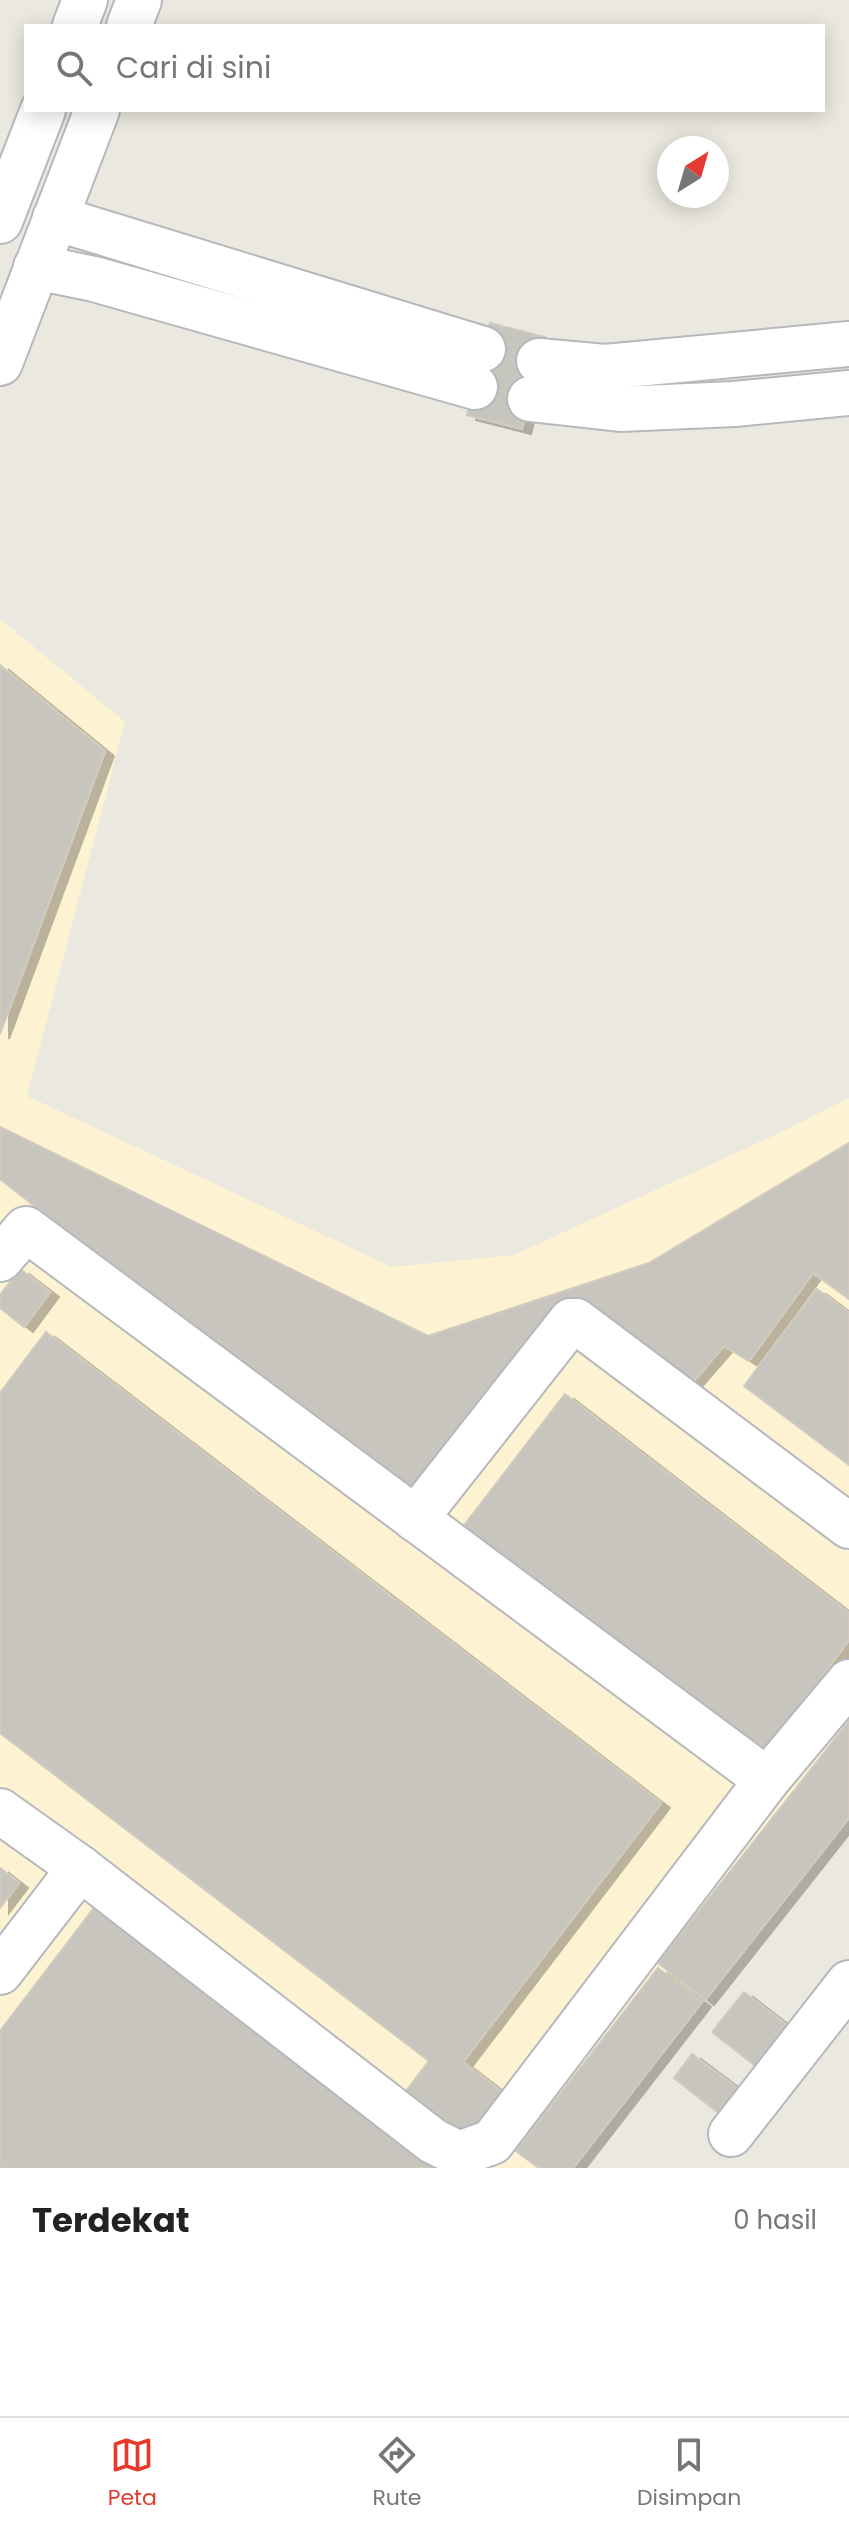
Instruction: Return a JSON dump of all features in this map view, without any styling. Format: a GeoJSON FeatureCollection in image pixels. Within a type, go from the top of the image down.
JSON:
{"type":"FeatureCollection","features":[{"type":"Feature","properties":{"kind":"street"},"geometry":{"type":"LineString","coordinates":[[76,24],[85,0]]}},
{"type":"Feature","properties":{"kind":"street"},"geometry":{"type":"LineString","coordinates":[[130,24],[139,0]]}},
{"type":"Feature","properties":{"kind":"street"},"geometry":{"type":"LineString","coordinates":[[0,221],[42,112]]}},
{"type":"Feature","properties":{"kind":"street"},"geometry":{"type":"LineString","coordinates":[[0,363],[96,112]]}},
{"type":"Feature","properties":{"kind":"street"},"geometry":{"type":"LineString","coordinates":[[36,267],[479,368],[55,218]]}},
{"type":"Feature","properties":{"kind":"street"},"geometry":{"type":"LineString","coordinates":[[849,344],[605,367],[534,380],[620,409],[734,404],[849,393]]}},
{"type":"Feature","properties":{"kind":"street"},"geometry":{"type":"LineString","coordinates":[[9,1232],[415,1519],[767,1780]]}},
{"type":"Feature","properties":{"kind":"street"},"geometry":{"type":"LineString","coordinates":[[415,1519],[571,1321],[576,1321],[849,1526]]}},
{"type":"Feature","properties":{"kind":"street"},"geometry":{"type":"LineString","coordinates":[[0,1811],[80,1868],[433,2141],[459,2154],[492,2142],[767,1780],[849,1682]]}},
{"type":"Feature","properties":{"kind":"street"},"geometry":{"type":"LineString","coordinates":[[0,1972],[80,1868]]}},
{"type":"Feature","properties":{"kind":"street"},"geometry":{"type":"LineString","coordinates":[[731,2134],[849,1983]]}},
{"type":"Feature","properties":{"kind":"shaded area"},"geometry":{"type":"Polygon","coordinates":[[[0,619],[125,722],[27,1096],[392,1267],[514,1255],[849,1098],[849,1784],[563,2168],[50,2168],[0,2150],[0,619]]]}},
{"type":"Feature","properties":{"kind":"building"},"geometry":{"type":"Polygon","coordinates":[[[490,323],[545,337],[522,429],[467,415],[490,323]]]}},
{"type":"Feature","properties":{"kind":"building"},"geometry":{"type":"Polygon","coordinates":[[[0,665],[105,751],[0,1034],[0,665]]]}},
{"type":"Feature","properties":{"kind":"building"},"geometry":{"type":"Polygon","coordinates":[[[0,1127],[428,1336],[649,1263],[849,1143],[849,1299],[813,1273],[749,1361],[724,1346],[685,1391],[573,1310],[419,1507],[0,1179],[0,1127]]]}},
{"type":"Feature","properties":{"kind":"building"},"geometry":{"type":"Polygon","coordinates":[[[20,1269],[50,1292],[24,1327],[0,1308],[0,1295],[20,1269]]]}},
{"type":"Feature","properties":{"kind":"building"},"geometry":{"type":"Polygon","coordinates":[[[817,1289],[849,1313],[849,1465],[744,1386],[817,1289]]]}},
{"type":"Feature","properties":{"kind":"building"},"geometry":{"type":"Polygon","coordinates":[[[46,1332],[661,1803],[463,2062],[510,2098],[471,2149],[402,2096],[429,2061],[0,1733],[0,1393],[46,1332]]]}},
{"type":"Feature","properties":{"kind":"building"},"geometry":{"type":"Polygon","coordinates":[[[565,1394],[849,1613],[849,1640],[760,1757],[462,1528],[565,1394]]]}},
{"type":"Feature","properties":{"kind":"building"},"geometry":{"type":"Polygon","coordinates":[[[849,1721],[849,1818],[705,2000],[658,1963],[849,1721]]]}},
{"type":"Feature","properties":{"kind":"building"},"geometry":{"type":"Polygon","coordinates":[[[0,1868],[19,1883],[0,1908],[0,1868]]]}},
{"type":"Feature","properties":{"kind":"building"},"geometry":{"type":"Polygon","coordinates":[[[97,1904],[443,2168],[0,2168],[0,2031],[97,1904]]]}},
{"type":"Feature","properties":{"kind":"building"},"geometry":{"type":"Polygon","coordinates":[[[658,1968],[702,2002],[573,2168],[539,2168],[516,2151],[658,1968]]]}},
{"type":"Feature","properties":{"kind":"building"},"geometry":{"type":"Polygon","coordinates":[[[744,1992],[793,2030],[762,2071],[712,2032],[744,1992]]]}},
{"type":"Feature","properties":{"kind":"building"},"geometry":{"type":"Polygon","coordinates":[[[692,2054],[749,2097],[730,2122],[674,2078],[692,2054]]]}},
{"type":"Feature","properties":{"kind":"tunnel"},"geometry":{"type":"LineString","coordinates":[[483,349],[539,361]]}},
{"type":"Feature","properties":{"kind":"tunnel"},"geometry":{"type":"LineString","coordinates":[[475,387],[530,399]]}}]}
